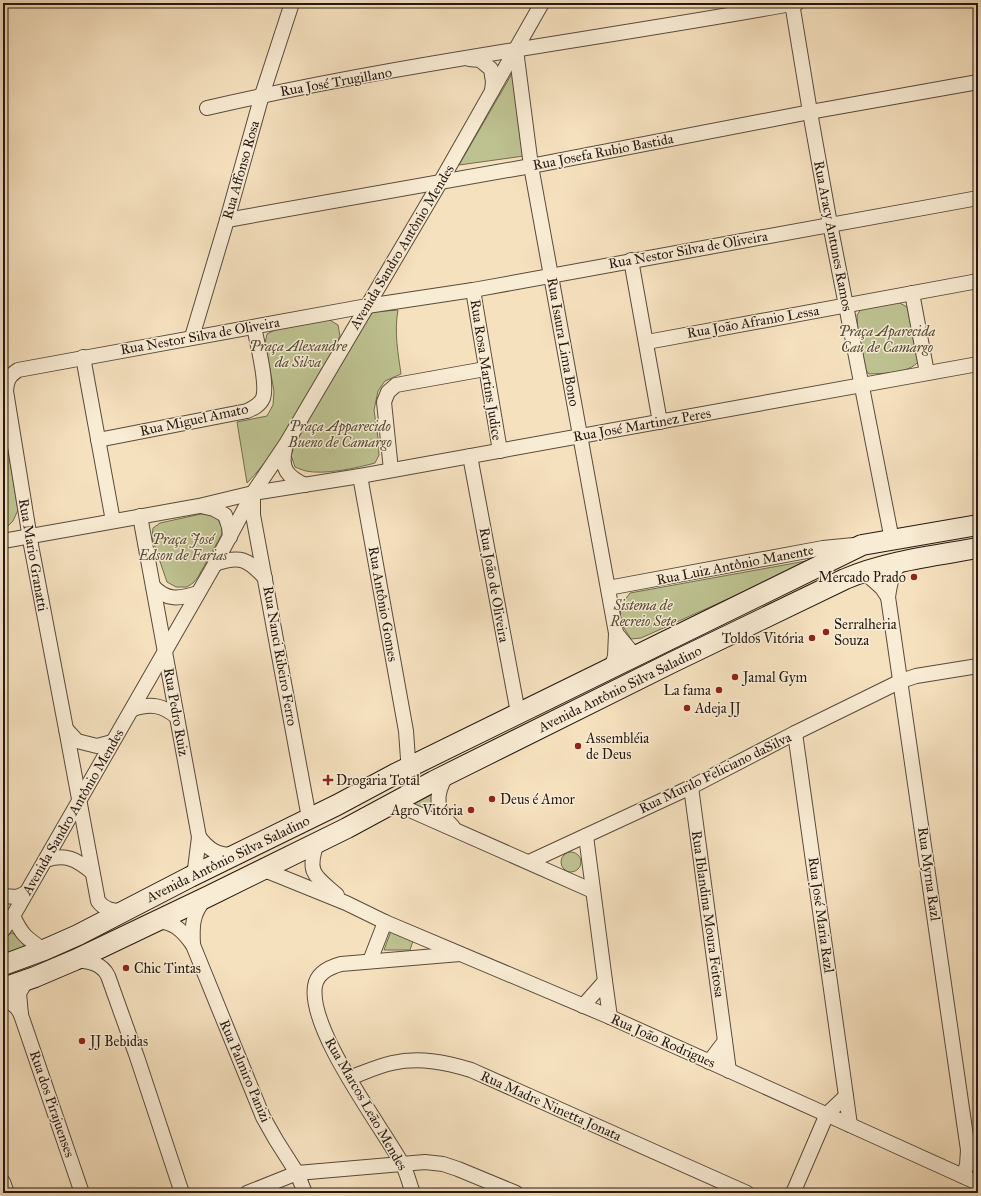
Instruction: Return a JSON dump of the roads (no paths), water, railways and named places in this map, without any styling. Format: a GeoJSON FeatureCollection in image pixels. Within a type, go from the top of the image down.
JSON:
{"type":"FeatureCollection","features":[{"type":"Feature","properties":{"kind":"main road","name":"Avenida Antônio Silva Saladino"},"geometry":{"type":"LineString","coordinates":[[3,965],[44,950],[78,935],[190,877],[612,666],[862,545],[978,525]]}},
{"type":"Feature","properties":{"kind":"main road","name":"Avenida Antônio Silva Saladino"},"geometry":{"type":"LineString","coordinates":[[3,988],[27,980],[72,961],[317,843],[440,778],[838,582],[863,571],[902,561],[978,548]]}},
{"type":"Feature","properties":{"kind":"main road"},"geometry":{"type":"LineString","coordinates":[[635,656],[645,665],[651,666],[671,663]]}},
{"type":"Feature","properties":{"kind":"main road"},"geometry":{"type":"LineString","coordinates":[[404,770],[440,778]]}},
{"type":"Feature","properties":{"kind":"main road"},"geometry":{"type":"LineString","coordinates":[[207,896],[225,880],[301,840],[308,832],[310,818]]}},
{"type":"Feature","properties":{"kind":"main road"},"geometry":{"type":"LineString","coordinates":[[44,950],[72,961]]}},
{"type":"Feature","properties":{"kind":"street","name":"Rua Affonso Rosa"},"geometry":{"type":"LineString","coordinates":[[192,337],[262,95],[292,3]]}},
{"type":"Feature","properties":{"kind":"street","name":"Rua José Trugillano"},"geometry":{"type":"LineString","coordinates":[[207,108],[262,95],[466,58],[794,3]]}},
{"type":"Feature","properties":{"kind":"street","name":"Rua Aracy Antunes Ramos"},"geometry":{"type":"LineString","coordinates":[[794,3],[810,112],[830,224],[892,540]]}},
{"type":"Feature","properties":{"kind":"street","name":"Avenida Sandro Antônio Mendes"},"geometry":{"type":"LineString","coordinates":[[3,930],[46,860],[112,742],[133,708],[215,564],[253,493],[286,444],[542,6]]}},
{"type":"Feature","properties":{"kind":"street"},"geometry":{"type":"LineString","coordinates":[[530,25],[533,34],[538,39],[552,44]]}},
{"type":"Feature","properties":{"kind":"street","name":"Rua Isaura Lima Bono"},"geometry":{"type":"LineString","coordinates":[[516,50],[531,166],[579,436],[616,632],[615,660],[612,666]]}},
{"type":"Feature","properties":{"kind":"street","name":"Rua José Trugillano"},"geometry":{"type":"LineString","coordinates":[[466,58],[480,60],[491,69],[493,82],[492,92]]}},
{"type":"Feature","properties":{"kind":"street","name":"Rua Josefa Rubio Bastida"},"geometry":{"type":"LineString","coordinates":[[227,220],[531,166],[810,112],[978,82]]}},
{"type":"Feature","properties":{"kind":"street","name":"Rua Nestor Silva de Oliveira"},"geometry":{"type":"LineString","coordinates":[[7,381],[11,375],[18,370],[83,357],[367,306],[473,290],[551,274],[978,198]]}},
{"type":"Feature","properties":{"kind":"street"},"geometry":{"type":"LineString","coordinates":[[631,260],[647,342],[660,422]]}},
{"type":"Feature","properties":{"kind":"street"},"geometry":{"type":"LineString","coordinates":[[382,279],[386,294],[391,300],[398,301]]}},
{"type":"Feature","properties":{"kind":"street","name":"Rua João Afranio Lessa"},"geometry":{"type":"LineString","coordinates":[[647,342],[978,281]]}},
{"type":"Feature","properties":{"kind":"street","name":"Rua Rosa Martins Judice"},"geometry":{"type":"LineString","coordinates":[[473,290],[485,369],[500,451]]}},
{"type":"Feature","properties":{"kind":"street"},"geometry":{"type":"LineString","coordinates":[[912,293],[927,373]]}},
{"type":"Feature","properties":{"kind":"street","name":"Rua Miguel Amato"},"geometry":{"type":"LineString","coordinates":[[98,440],[247,411],[259,405],[264,397],[265,385],[254,327]]}},
{"type":"Feature","properties":{"kind":"street"},"geometry":{"type":"LineString","coordinates":[[83,357],[113,520]]}},
{"type":"Feature","properties":{"kind":"street","name":"Rua José Martinez Peres"},"geometry":{"type":"LineString","coordinates":[[3,541],[113,520],[199,506],[253,493],[360,476],[978,364]]}},
{"type":"Feature","properties":{"kind":"street"},"geometry":{"type":"LineString","coordinates":[[391,470],[384,402],[388,392],[396,385],[485,369]]}},
{"type":"Feature","properties":{"kind":"street","name":"Rua Mario Granatti"},"geometry":{"type":"LineString","coordinates":[[7,381],[6,391],[29,536],[98,901],[100,905],[111,910],[124,911]]}},
{"type":"Feature","properties":{"kind":"street"},"geometry":{"type":"LineString","coordinates":[[286,444],[282,458],[283,465],[290,476],[305,485]]}},
{"type":"Feature","properties":{"kind":"street","name":"Rua João de Oliveira"},"geometry":{"type":"LineString","coordinates":[[470,456],[518,713]]}},
{"type":"Feature","properties":{"kind":"street","name":"Rua Antônio Gomes"},"geometry":{"type":"LineString","coordinates":[[360,476],[406,731],[408,759],[404,770]]}},
{"type":"Feature","properties":{"kind":"street","name":"Rua Nanci Ribeiro Ferro"},"geometry":{"type":"LineString","coordinates":[[253,493],[253,515],[310,818]]}},
{"type":"Feature","properties":{"kind":"street","name":"Rua José Martinez Peres"},"geometry":{"type":"LineString","coordinates":[[199,506],[214,509],[225,515],[229,527],[230,537]]}},
{"type":"Feature","properties":{"kind":"street","name":"Rua Pedro Ruiz"},"geometry":{"type":"LineString","coordinates":[[140,516],[199,837],[195,869],[190,877]]}},
{"type":"Feature","properties":{"kind":"street","name":"Rua Luiz Antônio Manente"},"geometry":{"type":"LineString","coordinates":[[608,588],[823,548],[862,545]]}},
{"type":"Feature","properties":{"kind":"street"},"geometry":{"type":"LineString","coordinates":[[215,564],[234,559],[243,560],[251,564],[265,579]]}},
{"type":"Feature","properties":{"kind":"street","name":"Rua Myrna Razl"},"geometry":{"type":"LineString","coordinates":[[902,561],[893,572],[888,597],[971,1163]]}},
{"type":"Feature","properties":{"kind":"street"},"geometry":{"type":"LineString","coordinates":[[863,571],[882,588],[888,597]]}},
{"type":"Feature","properties":{"kind":"street"},"geometry":{"type":"LineString","coordinates":[[153,586],[162,595],[172,598],[185,598],[198,593]]}},
{"type":"Feature","properties":{"kind":"street","name":"Rua Isaura Lima Bono"},"geometry":{"type":"LineString","coordinates":[[616,632],[635,656]]}},
{"type":"Feature","properties":{"kind":"street","name":"Rua Murilo Feliciano daSilva"},"geometry":{"type":"LineString","coordinates":[[529,862],[690,787],[901,681],[916,676],[978,666]]}},
{"type":"Feature","properties":{"kind":"street"},"geometry":{"type":"LineString","coordinates":[[133,708],[143,705],[162,707],[177,717]]}},
{"type":"Feature","properties":{"kind":"street"},"geometry":{"type":"LineString","coordinates":[[66,729],[77,741],[97,746],[112,742]]}},
{"type":"Feature","properties":{"kind":"street","name":"Rua Antônio Gomes"},"geometry":{"type":"LineString","coordinates":[[406,731],[416,749],[427,754],[434,755]]}},
{"type":"Feature","properties":{"kind":"street","name":"Rua José Maria Razl"},"geometry":{"type":"LineString","coordinates":[[795,733],[850,1125]]}},
{"type":"Feature","properties":{"kind":"street"},"geometry":{"type":"LineString","coordinates":[[440,778],[439,807],[441,814],[458,832]]}},
{"type":"Feature","properties":{"kind":"street","name":"Rua Iblandina Moura Feitosa"},"geometry":{"type":"LineString","coordinates":[[690,787],[729,1071]]}},
{"type":"Feature","properties":{"kind":"street"},"geometry":{"type":"LineString","coordinates":[[394,803],[593,891]]}},
{"type":"Feature","properties":{"kind":"street"},"geometry":{"type":"LineString","coordinates":[[586,836],[610,1017]]}},
{"type":"Feature","properties":{"kind":"street"},"geometry":{"type":"LineString","coordinates":[[199,837],[211,850],[220,854],[234,855]]}},
{"type":"Feature","properties":{"kind":"street","name":"Rua João Rodrigues"},"geometry":{"type":"LineString","coordinates":[[317,843],[312,855],[312,869],[318,879],[346,903]]}},
{"type":"Feature","properties":{"kind":"street"},"geometry":{"type":"LineString","coordinates":[[46,860],[52,857],[70,858],[76,860],[92,872]]}},
{"type":"Feature","properties":{"kind":"street","name":"Rua João Rodrigues"},"geometry":{"type":"LineString","coordinates":[[262,869],[346,903],[385,922],[610,1017],[850,1125],[945,1165],[971,1163],[978,1183]]}},
{"type":"Feature","properties":{"kind":"street"},"geometry":{"type":"LineString","coordinates":[[3,896],[17,897],[26,893]]}},
{"type":"Feature","properties":{"kind":"street","name":"Rua Palmiro Panizi"},"geometry":{"type":"LineString","coordinates":[[193,945],[193,919],[196,911],[207,896]]}},
{"type":"Feature","properties":{"kind":"street"},"geometry":{"type":"LineString","coordinates":[[13,916],[20,931],[29,941],[44,950]]}},
{"type":"Feature","properties":{"kind":"street","name":"Rua Palmiro Panizi"},"geometry":{"type":"LineString","coordinates":[[153,922],[162,921],[175,926],[181,930],[193,945],[263,1117],[297,1173],[305,1193]]}},
{"type":"Feature","properties":{"kind":"street"},"geometry":{"type":"LineString","coordinates":[[370,961],[385,922]]}},
{"type":"Feature","properties":{"kind":"street","name":"Rua Marcos Leão Mendes"},"geometry":{"type":"LineString","coordinates":[[413,1193],[402,1163],[333,1050],[323,1026],[314,997],[315,984],[322,973],[329,968],[341,964],[462,954]]}},
{"type":"Feature","properties":{"kind":"street"},"geometry":{"type":"LineString","coordinates":[[72,961],[85,961],[100,966],[106,970],[182,1193]]}},
{"type":"Feature","properties":{"kind":"street","name":"Rua dos Pirajuenses"},"geometry":{"type":"LineString","coordinates":[[21,1015],[19,994],[27,980]]}},
{"type":"Feature","properties":{"kind":"street"},"geometry":{"type":"LineString","coordinates":[[583,1006],[605,981]]}},
{"type":"Feature","properties":{"kind":"street","name":"Rua dos Pirajuenses"},"geometry":{"type":"LineString","coordinates":[[3,996],[17,1008],[21,1015],[82,1193]]}},
{"type":"Feature","properties":{"kind":"street"},"geometry":{"type":"LineString","coordinates":[[709,1062],[725,1040]]}},
{"type":"Feature","properties":{"kind":"street","name":"Rua Madre Ninetta Jonata"},"geometry":{"type":"LineString","coordinates":[[349,1078],[392,1063],[410,1060],[429,1060],[456,1065],[471,1070],[747,1193]]}},
{"type":"Feature","properties":{"kind":"street"},"geometry":{"type":"LineString","coordinates":[[793,1193],[827,1114],[846,1096]]}},
{"type":"Feature","properties":{"kind":"street"},"geometry":{"type":"LineString","coordinates":[[247,1193],[297,1173],[425,1162],[443,1164],[512,1192]]}},
{"type":"Feature","properties":{"kind":"street"},"geometry":{"type":"LineString","coordinates":[[945,1165],[971,1163]]}},
{"type":"Feature","properties":{"kind":"street"},"geometry":{"type":"LineString","coordinates":[[3,1182],[7,1193]]}},
{"type":"Feature","properties":{"kind":"place","name":"Mercado Prado"},"geometry":{"type":"Point","coordinates":[914,577]}},
{"type":"Feature","properties":{"kind":"place","name":"Serralheria Souza"},"geometry":{"type":"Point","coordinates":[826,632]}},
{"type":"Feature","properties":{"kind":"place","name":"Toldos Vitória"},"geometry":{"type":"Point","coordinates":[812,638]}},
{"type":"Feature","properties":{"kind":"place","name":"Jamal Gym"},"geometry":{"type":"Point","coordinates":[735,677]}},
{"type":"Feature","properties":{"kind":"place","name":"La fama"},"geometry":{"type":"Point","coordinates":[719,690]}},
{"type":"Feature","properties":{"kind":"place","name":"Adeja JJ"},"geometry":{"type":"Point","coordinates":[687,708]}},
{"type":"Feature","properties":{"kind":"place","name":"Assembléia de Deus"},"geometry":{"type":"Point","coordinates":[578,746]}},
{"type":"Feature","properties":{"kind":"place","name":"Drogaria Total"},"geometry":{"type":"Point","coordinates":[328,780]}},
{"type":"Feature","properties":{"kind":"place","name":"Deus é Amor"},"geometry":{"type":"Point","coordinates":[492,799]}},
{"type":"Feature","properties":{"kind":"place","name":"Agro Vitória"},"geometry":{"type":"Point","coordinates":[471,810]}},
{"type":"Feature","properties":{"kind":"place","name":"Chic Tintas"},"geometry":{"type":"Point","coordinates":[126,968]}},
{"type":"Feature","properties":{"kind":"place","name":"JJ Bebidas"},"geometry":{"type":"Point","coordinates":[82,1041]}},
{"type":"Feature","properties":{"kind":"park label","name":"Praça Aparecida Cau de Camargo"},"geometry":{"type":"Point","coordinates":[887,340]}},
{"type":"Feature","properties":{"kind":"park label","name":"Praça Alexandre da Silva"},"geometry":{"type":"Point","coordinates":[298,354]}},
{"type":"Feature","properties":{"kind":"park label","name":"Praça Apparecido Bueno de Camargo"},"geometry":{"type":"Point","coordinates":[340,434]}},
{"type":"Feature","properties":{"kind":"park label","name":"Praça José Edson de Farias"},"geometry":{"type":"Point","coordinates":[183,548]}},
{"type":"Feature","properties":{"kind":"park label","name":"Sistema de Recreio Sete"},"geometry":{"type":"Point","coordinates":[643,614]}}]}
